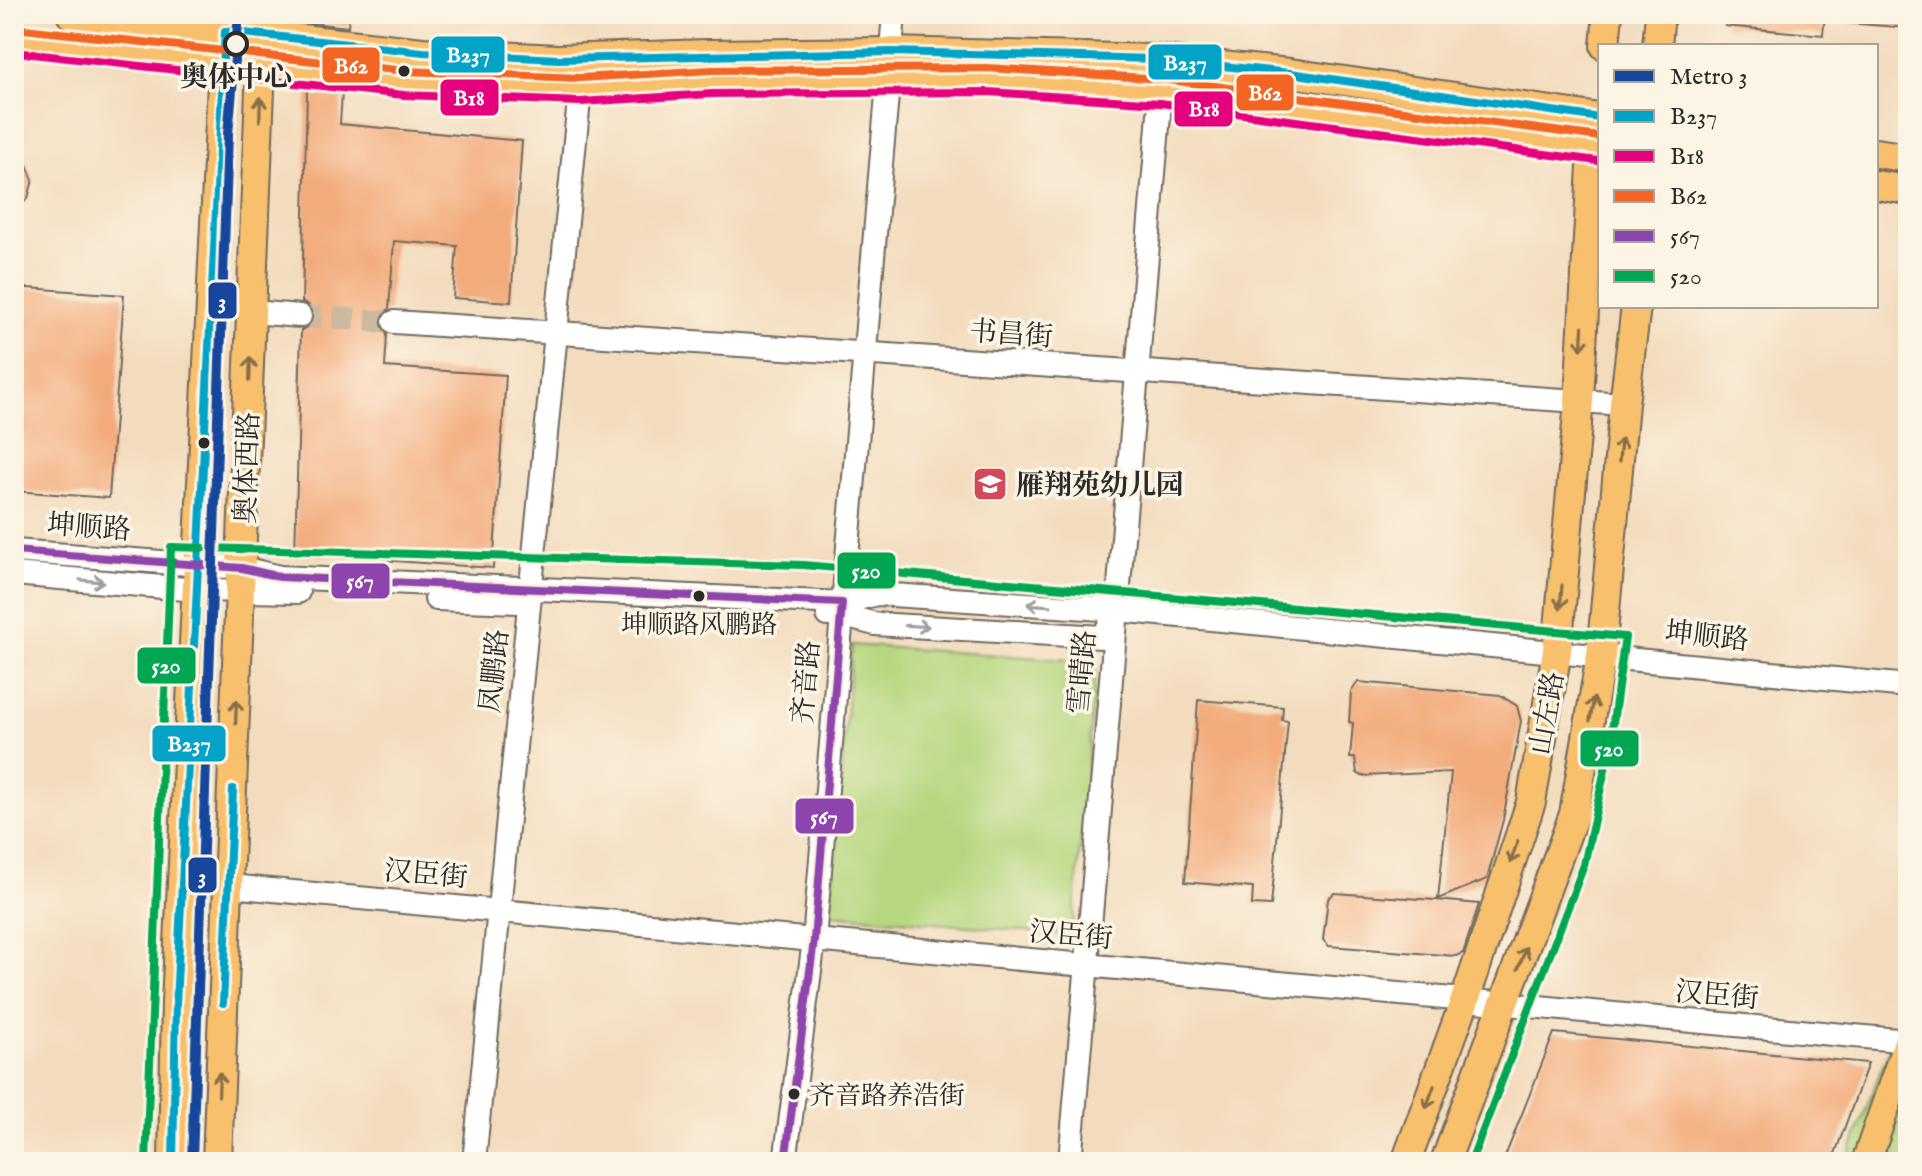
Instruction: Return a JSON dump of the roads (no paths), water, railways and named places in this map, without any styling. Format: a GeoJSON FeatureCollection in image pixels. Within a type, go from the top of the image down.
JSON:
{"type":"FeatureCollection","features":[{"type":"Feature","properties":{"kind":"main road"},"geometry":{"type":"LineString","coordinates":[[71,14],[265,24],[423,52],[558,59],[707,54],[890,66],[987,80],[1161,91],[1596,148]]}},
{"type":"Feature","properties":{"kind":"main road"},"geometry":{"type":"LineString","coordinates":[[1605,44],[1608,14]]}},
{"type":"Feature","properties":{"kind":"main road"},"geometry":{"type":"LineString","coordinates":[[1657,44],[1660,14]]}},
{"type":"Feature","properties":{"kind":"main road","name":"奥体西路"},"geometry":{"type":"LineString","coordinates":[[173,1162],[176,1003],[225,22]]}},
{"type":"Feature","properties":{"kind":"main road","name":"奥体西路"},"geometry":{"type":"LineString","coordinates":[[217,1162],[265,24]]}},
{"type":"Feature","properties":{"kind":"main road"},"geometry":{"type":"LineString","coordinates":[[14,40],[404,83],[580,90],[890,66],[1154,59],[1290,73],[1598,118]]}},
{"type":"Feature","properties":{"kind":"main road","name":"山左路"},"geometry":{"type":"LineString","coordinates":[[1406,1162],[1465,1000],[1531,802],[1557,651],[1579,401],[1596,148]]}},
{"type":"Feature","properties":{"kind":"main road"},"geometry":{"type":"LineString","coordinates":[[1878,153],[1908,158]]}},
{"type":"Feature","properties":{"kind":"main road"},"geometry":{"type":"LineString","coordinates":[[1878,185],[1908,190]]}},
{"type":"Feature","properties":{"kind":"main road","name":"山左路"},"geometry":{"type":"LineString","coordinates":[[1445,1162],[1574,814],[1601,655],[1636,308]]}},
{"type":"Feature","properties":{"kind":"main road"},"geometry":{"type":"LineString","coordinates":[[1866,1162],[1908,1042]]}},
{"type":"Feature","properties":{"kind":"street","name":"齐音路"},"geometry":{"type":"LineString","coordinates":[[785,1162],[814,940],[894,14]]}},
{"type":"Feature","properties":{"kind":"street","name":"凤鹏路"},"geometry":{"type":"LineString","coordinates":[[474,1162],[580,90]]}},
{"type":"Feature","properties":{"kind":"street","name":"雪晴路"},"geometry":{"type":"LineString","coordinates":[[1070,1162],[1161,91]]}},
{"type":"Feature","properties":{"kind":"street"},"geometry":{"type":"LineString","coordinates":[[252,312],[300,316]]}},
{"type":"Feature","properties":{"kind":"street","name":"书昌街"},"geometry":{"type":"LineString","coordinates":[[394,322],[1624,404]]}},
{"type":"Feature","properties":{"kind":"street","name":"坤顺路"},"geometry":{"type":"LineString","coordinates":[[14,551],[197,577]]}},
{"type":"Feature","properties":{"kind":"street","name":"坤顺路"},"geometry":{"type":"LineString","coordinates":[[14,574],[197,577],[841,609],[877,594],[1117,610],[1908,686]]}},
{"type":"Feature","properties":{"kind":"street","name":"汉臣街"},"geometry":{"type":"LineString","coordinates":[[229,886],[1908,1042]]}},
{"type":"Feature","properties":{"kind":"tunnel"},"geometry":{"type":"LineString","coordinates":[[300,316],[394,322]]}},
{"type":"Feature","properties":{"kind":"metro line","name":"3"},"geometry":{"type":"LineString","coordinates":[[192,1162],[228,134],[239,14]]}},
{"type":"Feature","properties":{"kind":"place","name":"奥体中心"},"geometry":{"type":"Point","coordinates":[236,44]}},
{"type":"Feature","properties":{"kind":"place","name":"雁翔苑幼儿园"},"geometry":{"type":"Point","coordinates":[990,484]}},
{"type":"Feature","properties":{"kind":"place","name":"坤顺路风鹏路"},"geometry":{"type":"Point","coordinates":[699,596]}},
{"type":"Feature","properties":{"kind":"place","name":"齐音路养浩街"},"geometry":{"type":"Point","coordinates":[794,1094]}}]}
